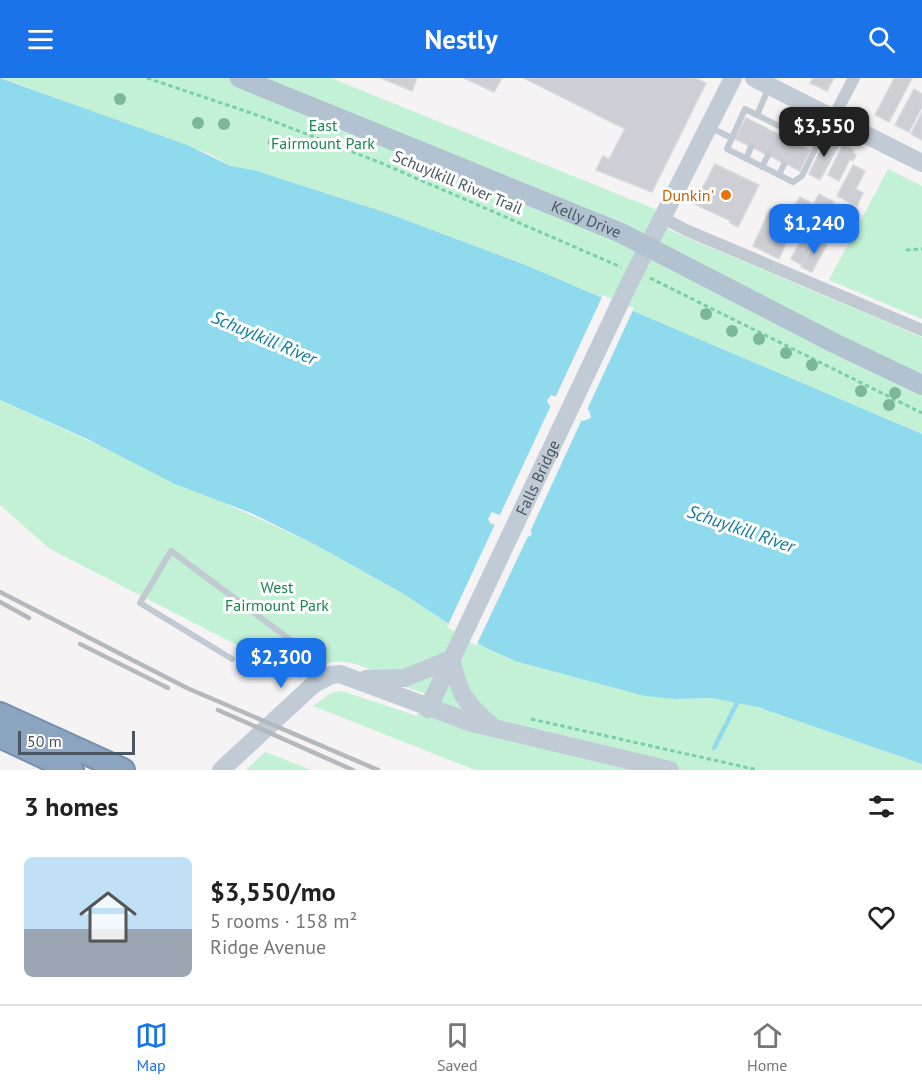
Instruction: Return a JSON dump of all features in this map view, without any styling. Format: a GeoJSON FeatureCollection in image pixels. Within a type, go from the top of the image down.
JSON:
{"type":"FeatureCollection","features":[{"type":"Feature","properties":{"kind":"highway"},"geometry":{"type":"LineString","coordinates":[[0,714],[120,768]]}},
{"type":"Feature","properties":{"kind":"highway"},"geometry":{"type":"LineString","coordinates":[[0,736],[72,770]]}},
{"type":"Feature","properties":{"kind":"main road","name":"Kelly Drive"},"geometry":{"type":"LineString","coordinates":[[240,78],[649,246],[834,343],[922,385]]}},
{"type":"Feature","properties":{"kind":"main road","name":"Falls Bridge"},"geometry":{"type":"LineString","coordinates":[[429,709],[628,286],[733,78]]}},
{"type":"Feature","properties":{"kind":"main road"},"geometry":{"type":"LineString","coordinates":[[762,82],[922,163]]}},
{"type":"Feature","properties":{"kind":"main road"},"geometry":{"type":"LineString","coordinates":[[358,679],[405,678],[453,655],[458,687],[465,701],[496,729]]}},
{"type":"Feature","properties":{"kind":"main road"},"geometry":{"type":"LineString","coordinates":[[220,770],[323,678],[340,674],[358,679],[429,709],[496,729],[670,770]]}},
{"type":"Feature","properties":{"kind":"street"},"geometry":{"type":"LineString","coordinates":[[827,115],[854,78]]}},
{"type":"Feature","properties":{"kind":"street"},"geometry":{"type":"LineString","coordinates":[[663,218],[686,230],[922,330]]}},
{"type":"Feature","properties":{"kind":"lane"},"geometry":{"type":"LineString","coordinates":[[757,116],[762,82]]}},
{"type":"Feature","properties":{"kind":"lane"},"geometry":{"type":"LineString","coordinates":[[745,110],[757,116],[763,123],[779,131],[817,145],[802,176],[793,182],[727,149],[745,110]]}},
{"type":"Feature","properties":{"kind":"lane"},"geometry":{"type":"LineString","coordinates":[[808,141],[827,115]]}},
{"type":"Feature","properties":{"kind":"lane"},"geometry":{"type":"LineString","coordinates":[[708,127],[732,138]]}},
{"type":"Feature","properties":{"kind":"lane"},"geometry":{"type":"LineString","coordinates":[[746,159],[751,147]]}},
{"type":"Feature","properties":{"kind":"lane"},"geometry":{"type":"LineString","coordinates":[[762,167],[768,155]]}},
{"type":"Feature","properties":{"kind":"lane"},"geometry":{"type":"LineString","coordinates":[[779,175],[784,164]]}},
{"type":"Feature","properties":{"kind":"lane"},"geometry":{"type":"LineString","coordinates":[[232,658],[140,603],[171,551],[300,647],[323,678]]}},
{"type":"Feature","properties":{"kind":"path","name":"Schuylkill River Trail"},"geometry":{"type":"LineString","coordinates":[[147,78],[239,109],[371,159],[621,266]]}},
{"type":"Feature","properties":{"kind":"path"},"geometry":{"type":"LineString","coordinates":[[906,250],[922,249]]}},
{"type":"Feature","properties":{"kind":"path"},"geometry":{"type":"LineString","coordinates":[[648,278],[922,413]]}},
{"type":"Feature","properties":{"kind":"path"},"geometry":{"type":"LineString","coordinates":[[524,719],[540,720],[758,770]]}},
{"type":"Feature","properties":{"kind":"green space","name":"East Fairmount Park"},"geometry":{"type":"Polygon","coordinates":[[[2,78],[331,78],[657,210],[652,220],[674,232],[922,337],[922,434],[523,264],[387,213],[254,170],[231,166],[212,155],[2,78]]]}},
{"type":"Feature","properties":{"kind":"green space"},"geometry":{"type":"Polygon","coordinates":[[[888,169],[922,186],[922,319],[829,280],[888,169]]]}},
{"type":"Feature","properties":{"kind":"green space","name":"West Fairmount Park"},"geometry":{"type":"Polygon","coordinates":[[[0,400],[316,545],[402,593],[484,647],[515,661],[675,699],[711,698],[758,707],[922,764],[922,770],[475,770],[313,706],[331,693],[342,691],[417,716],[424,693],[350,663],[327,663],[301,678],[50,549],[0,505],[0,400]]]}},
{"type":"Feature","properties":{"kind":"green space"},"geometry":{"type":"Polygon","coordinates":[[[265,752],[312,770],[246,770],[265,752]]]}},
{"type":"Feature","properties":{"kind":"water","name":"Schuylkill River"},"geometry":{"type":"Polygon","coordinates":[[[0,78],[187,145],[231,166],[254,170],[387,213],[523,264],[922,434],[922,764],[758,707],[711,698],[675,699],[645,696],[515,661],[484,647],[402,593],[316,545],[251,513],[175,484],[85,438],[0,400],[0,78]],[[551,395],[547,401],[549,405],[583,421],[591,418],[589,410],[551,395]],[[492,512],[488,519],[490,523],[524,538],[532,535],[530,527],[492,512]]]}},
{"type":"Feature","properties":{"kind":"pier"},"geometry":{"type":"Polygon","coordinates":[[[603,295],[634,308],[586,412],[555,398],[603,295]]]}},
{"type":"Feature","properties":{"kind":"pier"},"geometry":{"type":"Polygon","coordinates":[[[552,403],[583,417],[529,534],[528,530],[499,517],[552,403]]]}},
{"type":"Feature","properties":{"kind":"pier"},"geometry":{"type":"Polygon","coordinates":[[[496,522],[525,535],[529,534],[476,646],[447,627],[496,522]]]}},
{"type":"Feature","properties":{"kind":"building"},"geometry":{"type":"Polygon","coordinates":[[[381,78],[417,78],[412,91],[381,78]]]}},
{"type":"Feature","properties":{"kind":"building"},"geometry":{"type":"Polygon","coordinates":[[[464,78],[502,78],[494,92],[464,78]]]}},
{"type":"Feature","properties":{"kind":"building"},"geometry":{"type":"Polygon","coordinates":[[[524,78],[695,78],[706,83],[652,192],[596,170],[603,156],[609,159],[625,129],[524,78]]]}},
{"type":"Feature","properties":{"kind":"building"},"geometry":{"type":"Polygon","coordinates":[[[813,78],[834,78],[827,91],[810,83],[813,78]]]}},
{"type":"Feature","properties":{"kind":"building"},"geometry":{"type":"Polygon","coordinates":[[[912,78],[889,122],[875,115],[894,79],[912,78]]]}},
{"type":"Feature","properties":{"kind":"building"},"geometry":{"type":"Polygon","coordinates":[[[914,89],[922,94],[922,107],[909,132],[895,125],[914,89]]]}},
{"type":"Feature","properties":{"kind":"building"},"geometry":{"type":"Polygon","coordinates":[[[922,112],[922,140],[911,134],[922,112]]]}},
{"type":"Feature","properties":{"kind":"building"},"geometry":{"type":"Polygon","coordinates":[[[746,118],[810,150],[800,171],[735,139],[746,118]]]}},
{"type":"Feature","properties":{"kind":"building"},"geometry":{"type":"Polygon","coordinates":[[[827,137],[840,143],[820,180],[809,174],[827,137]]]}},
{"type":"Feature","properties":{"kind":"building"},"geometry":{"type":"Polygon","coordinates":[[[843,144],[854,150],[853,153],[856,155],[853,161],[850,159],[839,181],[828,175],[843,144]]]}},
{"type":"Feature","properties":{"kind":"building","name":"Dunkin'"},"geometry":{"type":"Polygon","coordinates":[[[715,164],[759,185],[738,227],[730,223],[731,221],[694,204],[715,164]]]}},
{"type":"Feature","properties":{"kind":"building"},"geometry":{"type":"Polygon","coordinates":[[[853,165],[865,171],[856,189],[863,193],[857,206],[837,196],[853,165]]]}},
{"type":"Feature","properties":{"kind":"building"},"geometry":{"type":"Polygon","coordinates":[[[819,194],[834,202],[823,223],[808,214],[819,194]]]}},
{"type":"Feature","properties":{"kind":"building"},"geometry":{"type":"Polygon","coordinates":[[[800,197],[813,204],[805,219],[791,212],[800,197]]]}},
{"type":"Feature","properties":{"kind":"building"},"geometry":{"type":"Polygon","coordinates":[[[770,209],[795,222],[779,259],[753,246],[770,209]]]}},
{"type":"Feature","properties":{"kind":"building"},"geometry":{"type":"Polygon","coordinates":[[[807,228],[818,234],[802,265],[791,259],[807,228]]]}},
{"type":"Feature","properties":{"kind":"building"},"geometry":{"type":"Polygon","coordinates":[[[818,235],[822,237],[820,240],[827,244],[812,272],[801,267],[818,235]]]}},
{"type":"Feature","properties":{"kind":"waterway"},"geometry":{"type":"LineString","coordinates":[[714,748],[740,697]]}},
{"type":"Feature","properties":{"kind":"railway"},"geometry":{"type":"LineString","coordinates":[[0,592],[187,688],[378,770]]}},
{"type":"Feature","properties":{"kind":"railway"},"geometry":{"type":"LineString","coordinates":[[0,602],[29,618]]}},
{"type":"Feature","properties":{"kind":"railway"},"geometry":{"type":"LineString","coordinates":[[80,644],[168,688]]}},
{"type":"Feature","properties":{"kind":"railway"},"geometry":{"type":"LineString","coordinates":[[218,710],[353,770]]}},
{"type":"Feature","properties":{"kind":"place","name":"Dunkin'"},"geometry":{"type":"Point","coordinates":[726,195]}}]}
